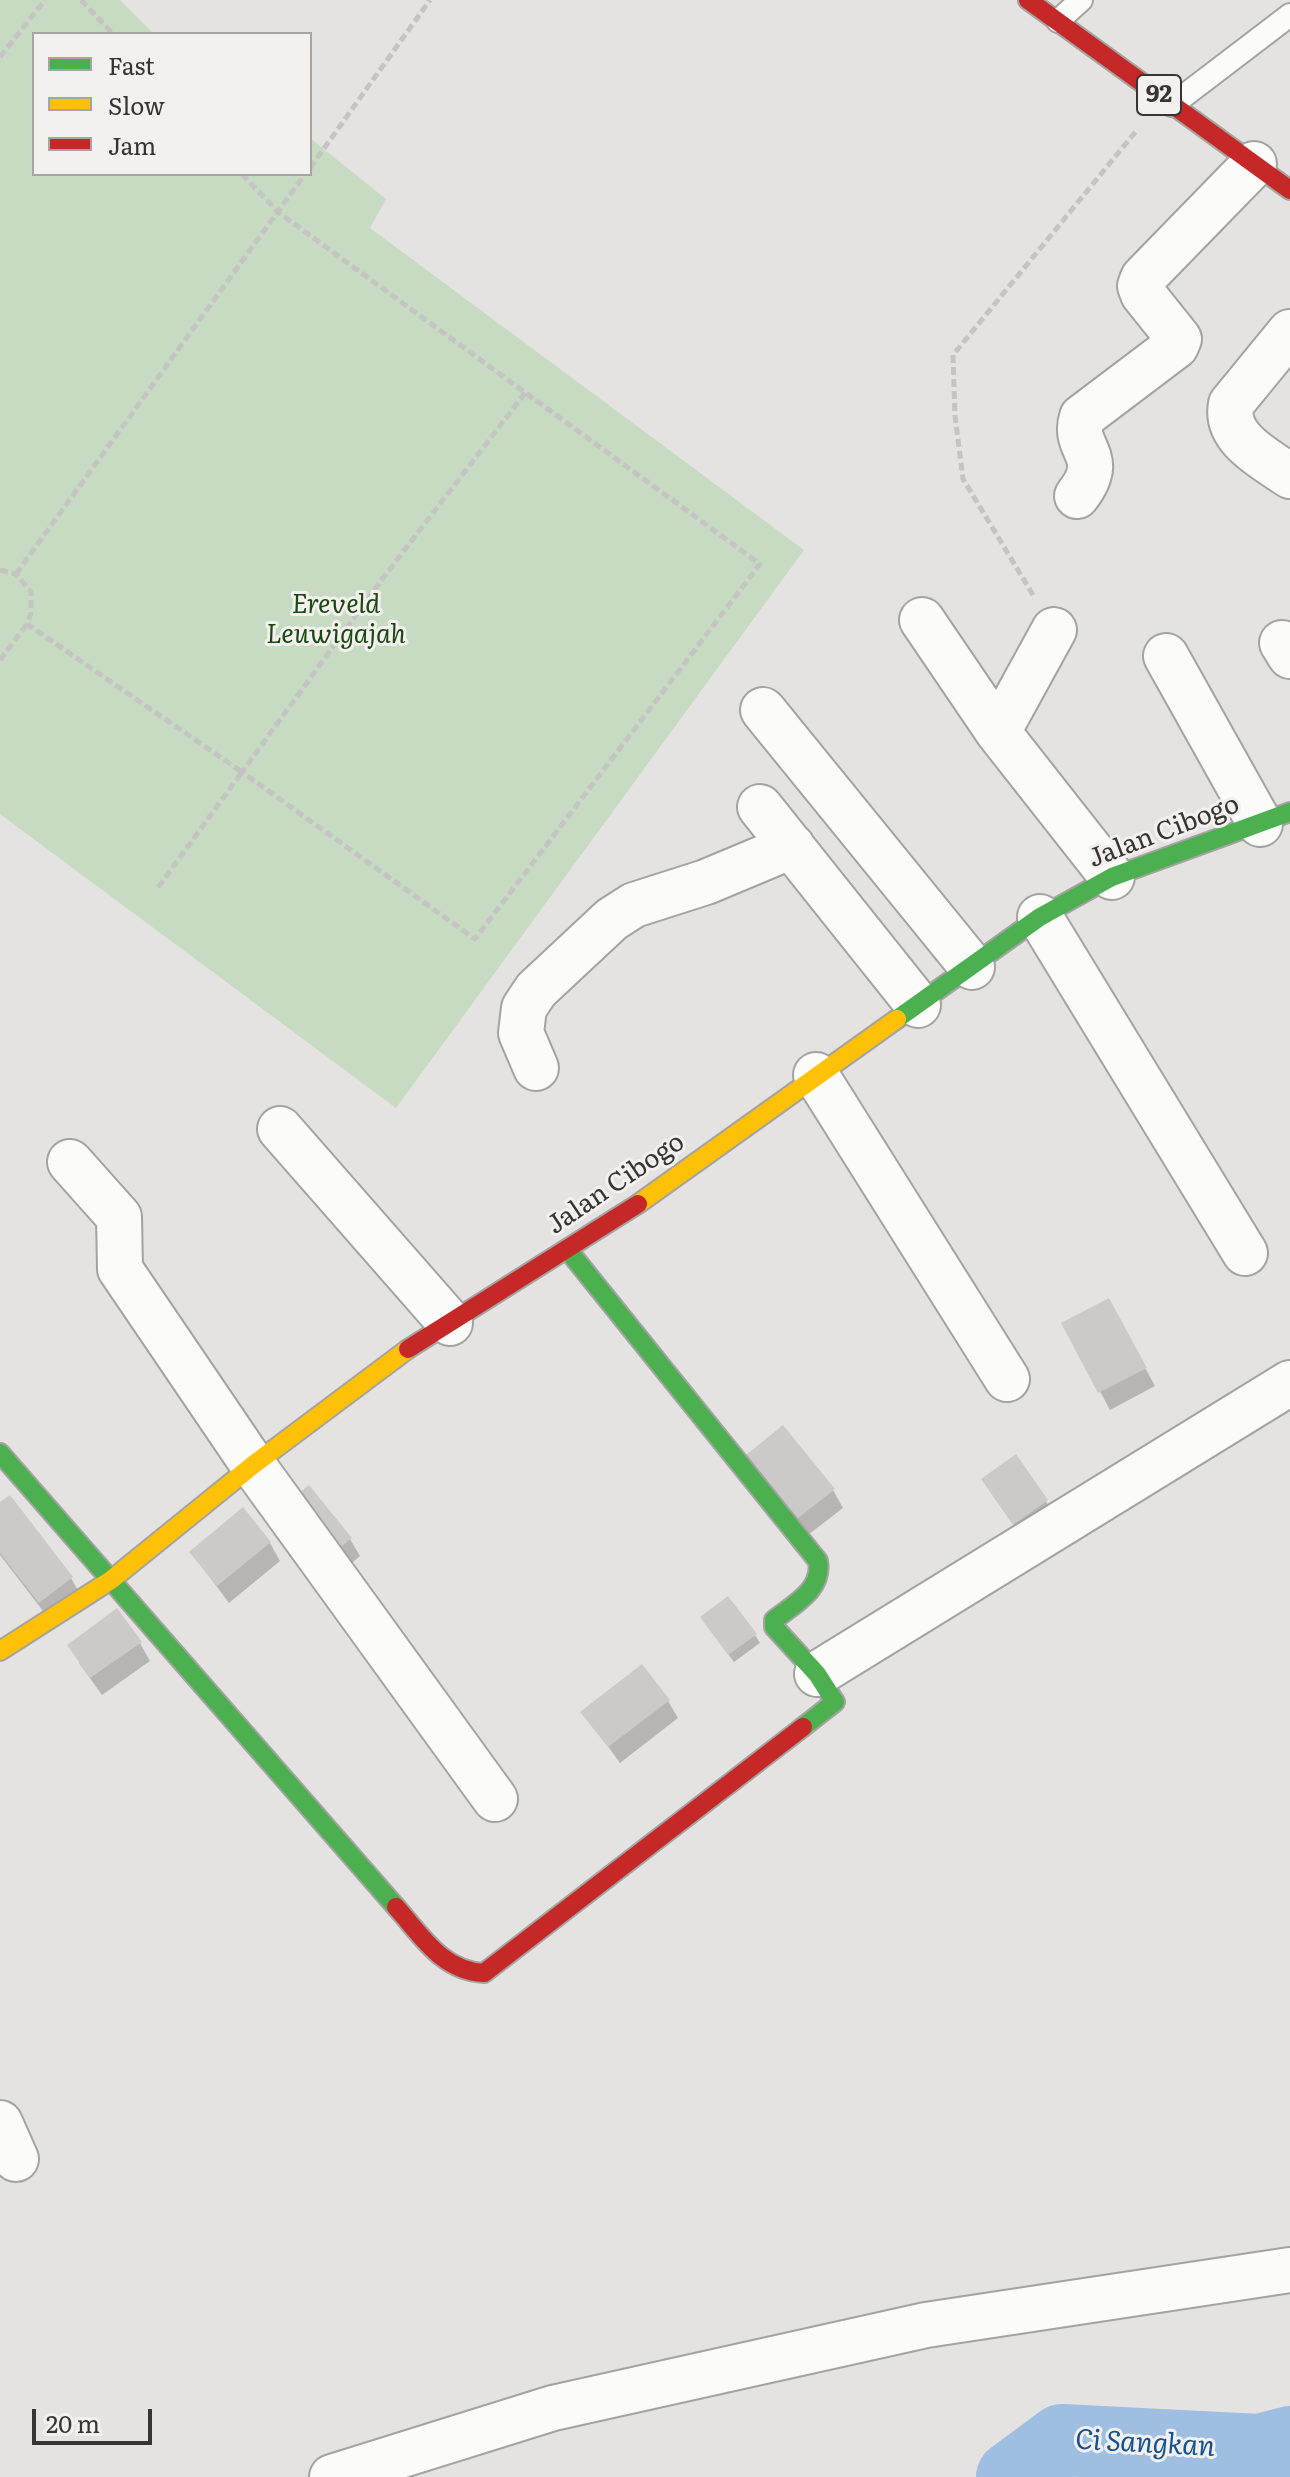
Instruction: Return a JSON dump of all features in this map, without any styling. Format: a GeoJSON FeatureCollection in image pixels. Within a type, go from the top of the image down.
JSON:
{"type":"FeatureCollection","features":[{"type":"Feature","properties":{"kind":"street","name":"92"},"geometry":{"type":"LineString","coordinates":[[1028,0],[1290,190]]}},
{"type":"Feature","properties":{"kind":"street"},"geometry":{"type":"LineString","coordinates":[[1077,496],[1090,479],[1092,469],[1079,425],[1082,417],[1176,346],[1179,339],[1143,294],[1140,286],[1143,278],[1254,164]]}},
{"type":"Feature","properties":{"kind":"street"},"geometry":{"type":"LineString","coordinates":[[1290,332],[1231,404],[1229,414],[1241,441],[1290,476]]}},
{"type":"Feature","properties":{"kind":"street"},"geometry":{"type":"LineString","coordinates":[[922,620],[998,732],[1112,877]]}},
{"type":"Feature","properties":{"kind":"street"},"geometry":{"type":"LineString","coordinates":[[998,732],[1054,630]]}},
{"type":"Feature","properties":{"kind":"street"},"geometry":{"type":"LineString","coordinates":[[1166,656],[1275,818]]}},
{"type":"Feature","properties":{"kind":"street"},"geometry":{"type":"LineString","coordinates":[[763,710],[972,967]]}},
{"type":"Feature","properties":{"kind":"street"},"geometry":{"type":"LineString","coordinates":[[760,807],[918,1005]]}},
{"type":"Feature","properties":{"kind":"street","name":"Jalan Cibogo"},"geometry":{"type":"LineString","coordinates":[[0,1651],[111,1580],[253,1465],[400,1354],[636,1205],[1040,917],[1112,877],[1275,818]]}},
{"type":"Feature","properties":{"kind":"street"},"geometry":{"type":"LineString","coordinates":[[536,1068],[521,1033],[524,1008],[536,990],[601,929],[634,905],[706,882],[792,846]]}},
{"type":"Feature","properties":{"kind":"street"},"geometry":{"type":"LineString","coordinates":[[1040,917],[1245,1253]]}},
{"type":"Feature","properties":{"kind":"street"},"geometry":{"type":"LineString","coordinates":[[816,1075],[1007,1379]]}},
{"type":"Feature","properties":{"kind":"street"},"geometry":{"type":"LineString","coordinates":[[280,1129],[450,1323]]}},
{"type":"Feature","properties":{"kind":"street"},"geometry":{"type":"LineString","coordinates":[[70,1162],[115,1209],[120,1221],[120,1269],[253,1465],[495,1799]]}},
{"type":"Feature","properties":{"kind":"street"},"geometry":{"type":"LineString","coordinates":[[0,1453],[443,1961],[465,1972],[484,1973],[833,1705],[834,1697],[773,1624],[819,1582],[821,1571],[818,1561],[567,1249]]}},
{"type":"Feature","properties":{"kind":"street"},"geometry":{"type":"LineString","coordinates":[[817,1674],[1290,1383]]}},
{"type":"Feature","properties":{"kind":"street"},"geometry":{"type":"LineString","coordinates":[[332,2477],[553,2408],[926,2325],[1290,2270]]}},
{"type":"Feature","properties":{"kind":"lane"},"geometry":{"type":"LineString","coordinates":[[1058,21],[1081,0]]}},
{"type":"Feature","properties":{"kind":"lane"},"geometry":{"type":"LineString","coordinates":[[1167,102],[1290,15]]}},
{"type":"Feature","properties":{"kind":"path"},"geometry":{"type":"LineString","coordinates":[[0,57],[45,0]]}},
{"type":"Feature","properties":{"kind":"path"},"geometry":{"type":"LineString","coordinates":[[81,0],[111,32]]}},
{"type":"Feature","properties":{"kind":"path"},"geometry":{"type":"LineString","coordinates":[[312,165],[430,0]]}},
{"type":"Feature","properties":{"kind":"path"},"geometry":{"type":"LineString","coordinates":[[1054,630],[963,479],[955,416],[953,355],[1167,102]]}},
{"type":"Feature","properties":{"kind":"path"},"geometry":{"type":"LineString","coordinates":[[27,624],[242,772],[475,939],[760,564],[278,212],[244,176]]}},
{"type":"Feature","properties":{"kind":"path"},"geometry":{"type":"LineString","coordinates":[[16,574],[304,176]]}},
{"type":"Feature","properties":{"kind":"path"},"geometry":{"type":"LineString","coordinates":[[157,889],[383,578],[526,392]]}},
{"type":"Feature","properties":{"kind":"path"},"geometry":{"type":"LineString","coordinates":[[0,570],[16,574],[31,592],[31,613],[27,624],[0,660]]}},
{"type":"Feature","properties":{"kind":"green space","name":"Ereveld Leuwigajah"},"geometry":{"type":"Polygon","coordinates":[[[0,0],[120,0],[152,32],[32,32],[32,176],[312,176],[312,140],[386,199],[370,228],[804,550],[396,1108],[0,814],[0,0]]]}},
{"type":"Feature","properties":{"kind":"building"},"geometry":{"type":"Polygon","coordinates":[[[1109,1298],[1147,1368],[1098,1393],[1061,1323],[1109,1298]]]}},
{"type":"Feature","properties":{"kind":"building"},"geometry":{"type":"Polygon","coordinates":[[[783,1425],[835,1489],[797,1519],[746,1455],[783,1425]]]}},
{"type":"Feature","properties":{"kind":"building"},"geometry":{"type":"Polygon","coordinates":[[[1016,1454],[1048,1500],[1013,1525],[981,1479],[1016,1454]]]}},
{"type":"Feature","properties":{"kind":"building"},"geometry":{"type":"Polygon","coordinates":[[[309,1485],[352,1538],[328,1557],[285,1504],[309,1485]]]}},
{"type":"Feature","properties":{"kind":"building"},"geometry":{"type":"Polygon","coordinates":[[[10,1495],[73,1577],[39,1603],[0,1553],[0,1502],[10,1495]]]}},
{"type":"Feature","properties":{"kind":"building"},"geometry":{"type":"Polygon","coordinates":[[[243,1507],[271,1542],[217,1586],[189,1552],[243,1507]]]}},
{"type":"Feature","properties":{"kind":"building"},"geometry":{"type":"Polygon","coordinates":[[[728,1596],[757,1634],[728,1655],[700,1617],[728,1596]]]}},
{"type":"Feature","properties":{"kind":"building"},"geometry":{"type":"Polygon","coordinates":[[[117,1608],[142,1642],[90,1678],[67,1645],[117,1608]]]}},
{"type":"Feature","properties":{"kind":"building"},"geometry":{"type":"Polygon","coordinates":[[[642,1664],[670,1700],[608,1747],[580,1712],[642,1664]]]}},
{"type":"Feature","properties":{"kind":"waterway","name":"Ci Sangkan"},"geometry":{"type":"LineString","coordinates":[[1012,2477],[1062,2440],[1259,2450],[1290,2442]]}},
{"type":"Feature","properties":{"kind":"traffic: fast"},"geometry":{"type":"LineString","coordinates":[[897,1019],[1040,917],[1112,877],[1290,812]]}},
{"type":"Feature","properties":{"kind":"traffic: fast"},"geometry":{"type":"LineString","coordinates":[[567,1249],[818,1561],[812,1588],[774,1620],[774,1627],[817,1674],[835,1702],[803,1727]]}},
{"type":"Feature","properties":{"kind":"traffic: fast"},"geometry":{"type":"LineString","coordinates":[[0,1453],[396,1907]]}},
{"type":"Feature","properties":{"kind":"traffic: slow"},"geometry":{"type":"LineString","coordinates":[[638,1204],[897,1019]]}},
{"type":"Feature","properties":{"kind":"traffic: slow"},"geometry":{"type":"LineString","coordinates":[[0,1651],[111,1580],[253,1465],[408,1349]]}},
{"type":"Feature","properties":{"kind":"traffic: jam"},"geometry":{"type":"LineString","coordinates":[[1028,0],[1290,190]]}},
{"type":"Feature","properties":{"kind":"traffic: jam"},"geometry":{"type":"LineString","coordinates":[[408,1349],[638,1204]]}},
{"type":"Feature","properties":{"kind":"traffic: jam"},"geometry":{"type":"LineString","coordinates":[[396,1907],[445,1959],[469,1971],[484,1973],[803,1727]]}}]}
